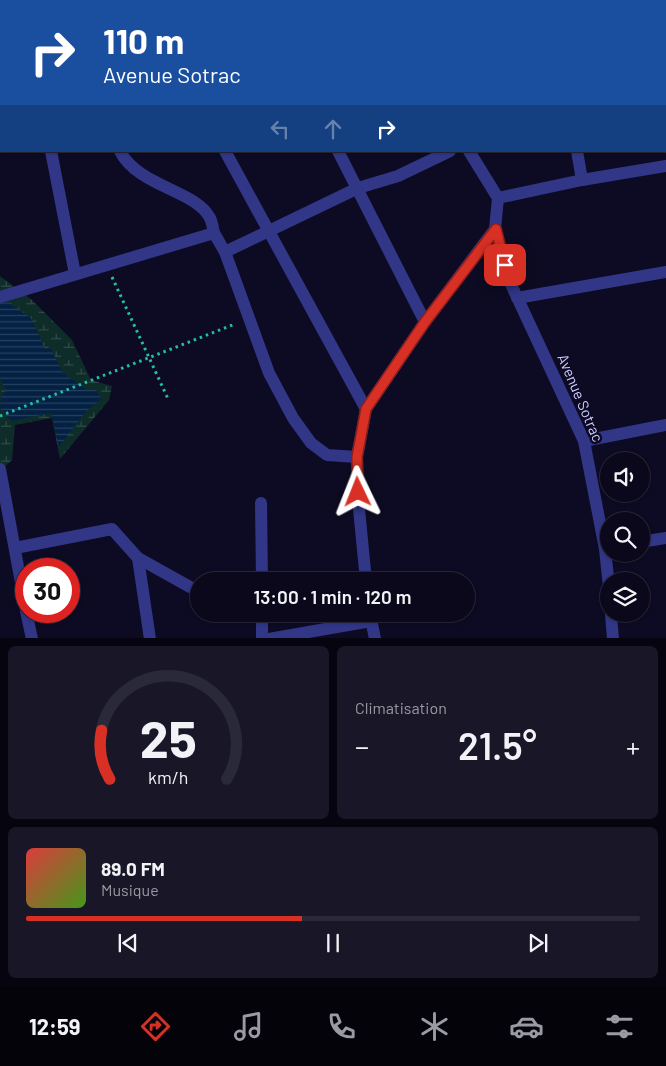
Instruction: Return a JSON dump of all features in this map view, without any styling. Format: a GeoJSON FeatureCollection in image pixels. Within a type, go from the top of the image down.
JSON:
{"type":"FeatureCollection","features":[{"type":"Feature","properties":{"kind":"street"},"geometry":{"type":"LineString","coordinates":[[51,152],[75,274]]}},
{"type":"Feature","properties":{"kind":"street"},"geometry":{"type":"LineString","coordinates":[[120,152],[123,157],[144,177],[196,203],[209,216],[214,233],[225,252],[269,373],[293,418],[311,443],[327,455],[357,457]]}},
{"type":"Feature","properties":{"kind":"street"},"geometry":{"type":"LineString","coordinates":[[226,152],[366,409]]}},
{"type":"Feature","properties":{"kind":"street"},"geometry":{"type":"LineString","coordinates":[[339,152],[425,322]]}},
{"type":"Feature","properties":{"kind":"street"},"geometry":{"type":"LineString","coordinates":[[225,252],[358,188],[398,176],[448,152]]}},
{"type":"Feature","properties":{"kind":"street"},"geometry":{"type":"LineString","coordinates":[[470,152],[498,198],[582,180],[666,166]]}},
{"type":"Feature","properties":{"kind":"street"},"geometry":{"type":"LineString","coordinates":[[577,152],[582,180]]}},
{"type":"Feature","properties":{"kind":"street","name":"Avenue Sotrac"},"geometry":{"type":"LineString","coordinates":[[498,198],[496,229],[510,282],[584,440],[600,515]]}},
{"type":"Feature","properties":{"kind":"street"},"geometry":{"type":"LineString","coordinates":[[365,572],[359,509],[357,457],[366,409],[425,322],[496,229]]}},
{"type":"Feature","properties":{"kind":"street"},"geometry":{"type":"LineString","coordinates":[[0,297],[214,233]]}},
{"type":"Feature","properties":{"kind":"street"},"geometry":{"type":"LineString","coordinates":[[517,298],[666,272]]}},
{"type":"Feature","properties":{"kind":"street"},"geometry":{"type":"LineString","coordinates":[[584,440],[666,425]]}},
{"type":"Feature","properties":{"kind":"street"},"geometry":{"type":"LineString","coordinates":[[0,469],[16,558]]}},
{"type":"Feature","properties":{"kind":"street"},"geometry":{"type":"LineString","coordinates":[[261,503],[262,572]]}},
{"type":"Feature","properties":{"kind":"street"},"geometry":{"type":"LineString","coordinates":[[14,548],[112,529],[138,558],[190,587]]}},
{"type":"Feature","properties":{"kind":"street"},"geometry":{"type":"LineString","coordinates":[[650,541],[666,538]]}},
{"type":"Feature","properties":{"kind":"street"},"geometry":{"type":"LineString","coordinates":[[138,558],[150,638]]}},
{"type":"Feature","properties":{"kind":"street"},"geometry":{"type":"LineString","coordinates":[[262,622],[262,638]]}},
{"type":"Feature","properties":{"kind":"street"},"geometry":{"type":"LineString","coordinates":[[269,638],[350,622]]}},
{"type":"Feature","properties":{"kind":"street"},"geometry":{"type":"LineString","coordinates":[[371,622],[375,638]]}},
{"type":"Feature","properties":{"kind":"street"},"geometry":{"type":"LineString","coordinates":[[612,622],[613,638]]}},
{"type":"Feature","properties":{"kind":"street"},"geometry":{"type":"LineString","coordinates":[[29,623],[32,638]]}},
{"type":"Feature","properties":{"kind":"path"},"geometry":{"type":"LineString","coordinates":[[107,265],[169,401]]}},
{"type":"Feature","properties":{"kind":"path"},"geometry":{"type":"LineString","coordinates":[[0,416],[250,318]]}},
{"type":"Feature","properties":{"kind":"green space"},"geometry":{"type":"Polygon","coordinates":[[[0,276],[32,300],[72,340],[91,380],[112,386],[109,400],[60,459],[52,418],[15,425],[12,460],[0,471],[0,276]]]}},
{"type":"Feature","properties":{"kind":"water"},"geometry":{"type":"Polygon","coordinates":[[[0,297],[31,318],[45,349],[50,347],[63,373],[86,389],[95,389],[102,399],[86,411],[59,447],[51,413],[11,421],[0,408],[1,396],[6,390],[0,379],[0,297]]]}},
{"type":"Feature","properties":{"kind":"route"},"geometry":{"type":"LineString","coordinates":[[358,492],[357,457],[366,409],[425,322],[496,229],[505,265]]}}]}
